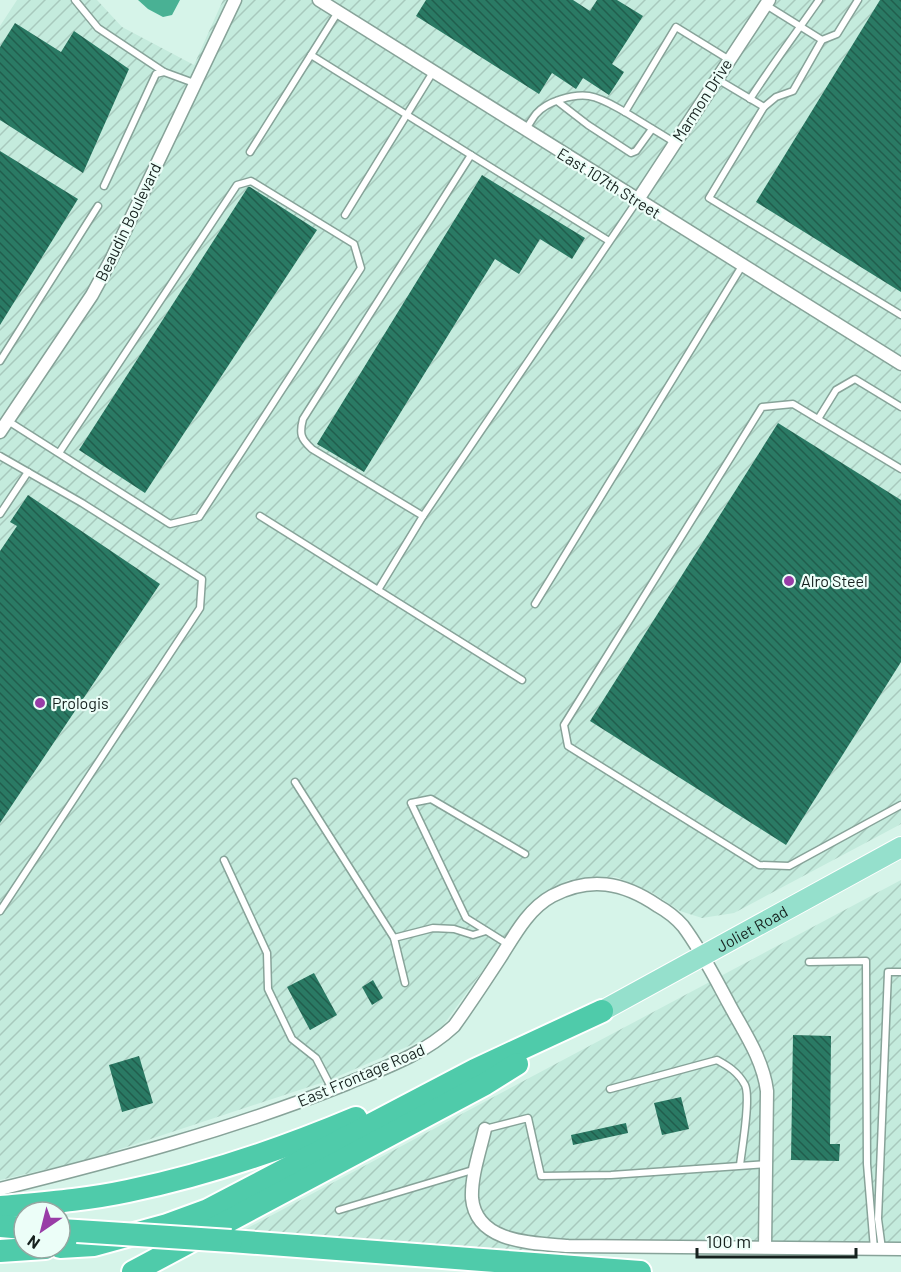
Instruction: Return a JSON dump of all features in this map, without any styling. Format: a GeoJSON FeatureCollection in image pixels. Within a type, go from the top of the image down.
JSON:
{"type":"FeatureCollection","features":[{"type":"Feature","properties":{"kind":"highway"},"geometry":{"type":"LineString","coordinates":[[72,1246],[94,1245],[167,1225],[208,1210],[475,1070],[602,1011]]}},
{"type":"Feature","properties":{"kind":"highway"},"geometry":{"type":"LineString","coordinates":[[133,1272],[485,1084],[602,1011]]}},
{"type":"Feature","properties":{"kind":"highway"},"geometry":{"type":"LineString","coordinates":[[0,1207],[81,1199],[128,1191],[240,1162],[321,1132],[553,1034]]}},
{"type":"Feature","properties":{"kind":"highway"},"geometry":{"type":"LineString","coordinates":[[72,1230],[640,1272]]}},
{"type":"Feature","properties":{"kind":"main road","name":"Joliet Road"},"geometry":{"type":"LineString","coordinates":[[602,1011],[899,851]]}},
{"type":"Feature","properties":{"kind":"street","name":"Beaudin Boulevard"},"geometry":{"type":"LineString","coordinates":[[0,432],[4,418],[92,295],[112,258],[235,0]]}},
{"type":"Feature","properties":{"kind":"street","name":"East 107th Street"},"geometry":{"type":"LineString","coordinates":[[319,0],[636,201],[900,360]]}},
{"type":"Feature","properties":{"kind":"street","name":"Marmon Drive"},"geometry":{"type":"LineString","coordinates":[[636,201],[767,2]]}},
{"type":"Feature","properties":{"kind":"street","name":"East Frontage Road"},"geometry":{"type":"LineString","coordinates":[[0,1189],[125,1158],[218,1131],[332,1089],[417,1054],[441,1038],[464,1012],[530,914],[551,897],[582,884],[605,884],[634,891],[669,912],[682,924],[703,956],[763,1070],[767,1091],[765,1247]]}},
{"type":"Feature","properties":{"kind":"street"},"geometry":{"type":"LineString","coordinates":[[485,1129],[472,1198],[474,1208],[488,1228],[502,1237],[524,1242],[568,1246],[901,1249]]}},
{"type":"Feature","properties":{"kind":"lane"},"geometry":{"type":"LineString","coordinates":[[75,0],[98,28],[164,72],[194,83]]}},
{"type":"Feature","properties":{"kind":"lane"},"geometry":{"type":"LineString","coordinates":[[750,99],[783,48],[819,0]]}},
{"type":"Feature","properties":{"kind":"lane"},"geometry":{"type":"LineString","coordinates":[[858,0],[837,34],[822,40],[793,91],[777,97],[764,107],[708,198],[901,315]]}},
{"type":"Feature","properties":{"kind":"lane"},"geometry":{"type":"LineString","coordinates":[[767,2],[800,27],[822,40]]}},
{"type":"Feature","properties":{"kind":"lane"},"geometry":{"type":"LineString","coordinates":[[250,153],[338,12]]}},
{"type":"Feature","properties":{"kind":"lane"},"geometry":{"type":"LineString","coordinates":[[624,112],[676,27],[728,60]]}},
{"type":"Feature","properties":{"kind":"lane"},"geometry":{"type":"LineString","coordinates":[[311,55],[609,241]]}},
{"type":"Feature","properties":{"kind":"lane"},"geometry":{"type":"LineString","coordinates":[[104,186],[156,74],[164,72]]}},
{"type":"Feature","properties":{"kind":"lane"},"geometry":{"type":"LineString","coordinates":[[345,215],[433,72]]}},
{"type":"Feature","properties":{"kind":"lane"},"geometry":{"type":"LineString","coordinates":[[716,78],[764,107]]}},
{"type":"Feature","properties":{"kind":"lane"},"geometry":{"type":"LineString","coordinates":[[525,130],[543,107],[557,101],[589,96],[604,100],[674,142]]}},
{"type":"Feature","properties":{"kind":"lane"},"geometry":{"type":"LineString","coordinates":[[557,101],[588,125],[631,153],[636,151],[652,129]]}},
{"type":"Feature","properties":{"kind":"lane"},"geometry":{"type":"LineString","coordinates":[[423,516],[312,449],[302,439],[300,430],[303,419],[471,154]]}},
{"type":"Feature","properties":{"kind":"lane"},"geometry":{"type":"LineString","coordinates":[[4,418],[170,524],[200,517],[361,268],[354,244],[251,181],[237,185],[59,453]]}},
{"type":"Feature","properties":{"kind":"lane"},"geometry":{"type":"LineString","coordinates":[[378,590],[423,516],[636,201]]}},
{"type":"Feature","properties":{"kind":"lane"},"geometry":{"type":"LineString","coordinates":[[0,361],[98,206]]}},
{"type":"Feature","properties":{"kind":"lane"},"geometry":{"type":"LineString","coordinates":[[536,604],[742,266]]}},
{"type":"Feature","properties":{"kind":"lane"},"geometry":{"type":"LineString","coordinates":[[818,419],[836,390],[855,379],[901,407]]}},
{"type":"Feature","properties":{"kind":"lane"},"geometry":{"type":"LineString","coordinates":[[901,470],[793,404],[762,407],[564,725],[568,746],[759,865],[789,866],[901,805]]}},
{"type":"Feature","properties":{"kind":"lane"},"geometry":{"type":"LineString","coordinates":[[0,456],[82,503],[202,579],[200,608],[0,911]]}},
{"type":"Feature","properties":{"kind":"lane"},"geometry":{"type":"LineString","coordinates":[[0,514],[28,472]]}},
{"type":"Feature","properties":{"kind":"lane"},"geometry":{"type":"LineString","coordinates":[[260,516],[522,680]]}},
{"type":"Feature","properties":{"kind":"lane"},"geometry":{"type":"LineString","coordinates":[[295,782],[394,938],[405,983]]}},
{"type":"Feature","properties":{"kind":"lane"},"geometry":{"type":"LineString","coordinates":[[508,945],[466,918],[411,803],[431,799],[525,854]]}},
{"type":"Feature","properties":{"kind":"lane"},"geometry":{"type":"LineString","coordinates":[[224,860],[267,953],[268,989],[292,1039],[316,1058],[332,1089]]}},
{"type":"Feature","properties":{"kind":"lane"},"geometry":{"type":"LineString","coordinates":[[394,938],[433,928],[454,929],[473,935],[486,931]]}},
{"type":"Feature","properties":{"kind":"lane"},"geometry":{"type":"LineString","coordinates":[[809,962],[866,961],[867,1164],[878,1249]]}},
{"type":"Feature","properties":{"kind":"lane"},"geometry":{"type":"LineString","coordinates":[[878,1249],[888,972],[901,972]]}},
{"type":"Feature","properties":{"kind":"lane"},"geometry":{"type":"LineString","coordinates":[[610,1089],[717,1060],[732,1068],[745,1086],[747,1098],[740,1166]]}},
{"type":"Feature","properties":{"kind":"lane"},"geometry":{"type":"LineString","coordinates":[[485,1129],[528,1118],[541,1176],[611,1175],[766,1164]]}},
{"type":"Feature","properties":{"kind":"lane"},"geometry":{"type":"LineString","coordinates":[[339,1210],[477,1169]]}},
{"type":"Feature","properties":{"kind":"shaded area"},"geometry":{"type":"Polygon","coordinates":[[[17,0],[97,0],[122,27],[194,65],[223,0],[901,0],[901,824],[734,913],[702,918],[680,911],[653,893],[616,877],[568,880],[529,906],[437,1034],[327,1081],[87,1160],[0,1180],[0,26],[17,0]]]}},
{"type":"Feature","properties":{"kind":"shaded area"},"geometry":{"type":"Polygon","coordinates":[[[138,0],[180,0],[172,15],[163,17],[148,9],[138,0]]]}},
{"type":"Feature","properties":{"kind":"shaded area"},"geometry":{"type":"Polygon","coordinates":[[[901,880],[901,1256],[502,1251],[244,1230],[901,880]]]}},
{"type":"Feature","properties":{"kind":"building"},"geometry":{"type":"Polygon","coordinates":[[[426,0],[573,0],[590,11],[597,0],[617,0],[643,16],[612,64],[624,72],[609,95],[583,78],[576,89],[552,73],[539,94],[416,16],[426,0]]]}},
{"type":"Feature","properties":{"kind":"building"},"geometry":{"type":"Polygon","coordinates":[[[880,0],[901,0],[901,292],[756,202],[880,0]]]}},
{"type":"Feature","properties":{"kind":"building"},"geometry":{"type":"Polygon","coordinates":[[[15,23],[61,52],[74,31],[129,69],[83,173],[0,120],[0,47],[15,23]]]}},
{"type":"Feature","properties":{"kind":"building"},"geometry":{"type":"Polygon","coordinates":[[[0,151],[78,199],[0,325],[0,151]]]}},
{"type":"Feature","properties":{"kind":"building"},"geometry":{"type":"Polygon","coordinates":[[[482,175],[585,238],[572,259],[540,239],[519,274],[495,259],[364,472],[317,444],[482,175]]]}},
{"type":"Feature","properties":{"kind":"building"},"geometry":{"type":"Polygon","coordinates":[[[248,187],[317,230],[145,493],[79,450],[248,187]]]}},
{"type":"Feature","properties":{"kind":"building","name":"Alro Steel"},"geometry":{"type":"Polygon","coordinates":[[[778,423],[901,500],[901,662],[786,845],[590,721],[778,423]]]}},
{"type":"Feature","properties":{"kind":"building","name":"Prologis"},"geometry":{"type":"Polygon","coordinates":[[[28,495],[160,584],[0,823],[0,551],[17,526],[10,522],[28,495]]]}},
{"type":"Feature","properties":{"kind":"building"},"geometry":{"type":"Polygon","coordinates":[[[314,973],[337,1015],[310,1030],[287,987],[314,973]]]}},
{"type":"Feature","properties":{"kind":"building"},"geometry":{"type":"Polygon","coordinates":[[[373,980],[383,998],[372,1005],[362,987],[373,980]]]}},
{"type":"Feature","properties":{"kind":"building"},"geometry":{"type":"Polygon","coordinates":[[[793,1035],[831,1036],[830,1144],[840,1144],[839,1161],[791,1160],[793,1035]]]}},
{"type":"Feature","properties":{"kind":"building"},"geometry":{"type":"Polygon","coordinates":[[[139,1056],[153,1103],[122,1112],[109,1065],[139,1056]]]}},
{"type":"Feature","properties":{"kind":"building"},"geometry":{"type":"Polygon","coordinates":[[[681,1097],[689,1129],[662,1135],[654,1103],[681,1097]]]}},
{"type":"Feature","properties":{"kind":"building"},"geometry":{"type":"Polygon","coordinates":[[[626,1123],[628,1133],[573,1145],[571,1135],[626,1123]]]}},
{"type":"Feature","properties":{"kind":"place","name":"Alro Steel"},"geometry":{"type":"Point","coordinates":[789,581]}},
{"type":"Feature","properties":{"kind":"place","name":"Prologis"},"geometry":{"type":"Point","coordinates":[40,703]}}]}
